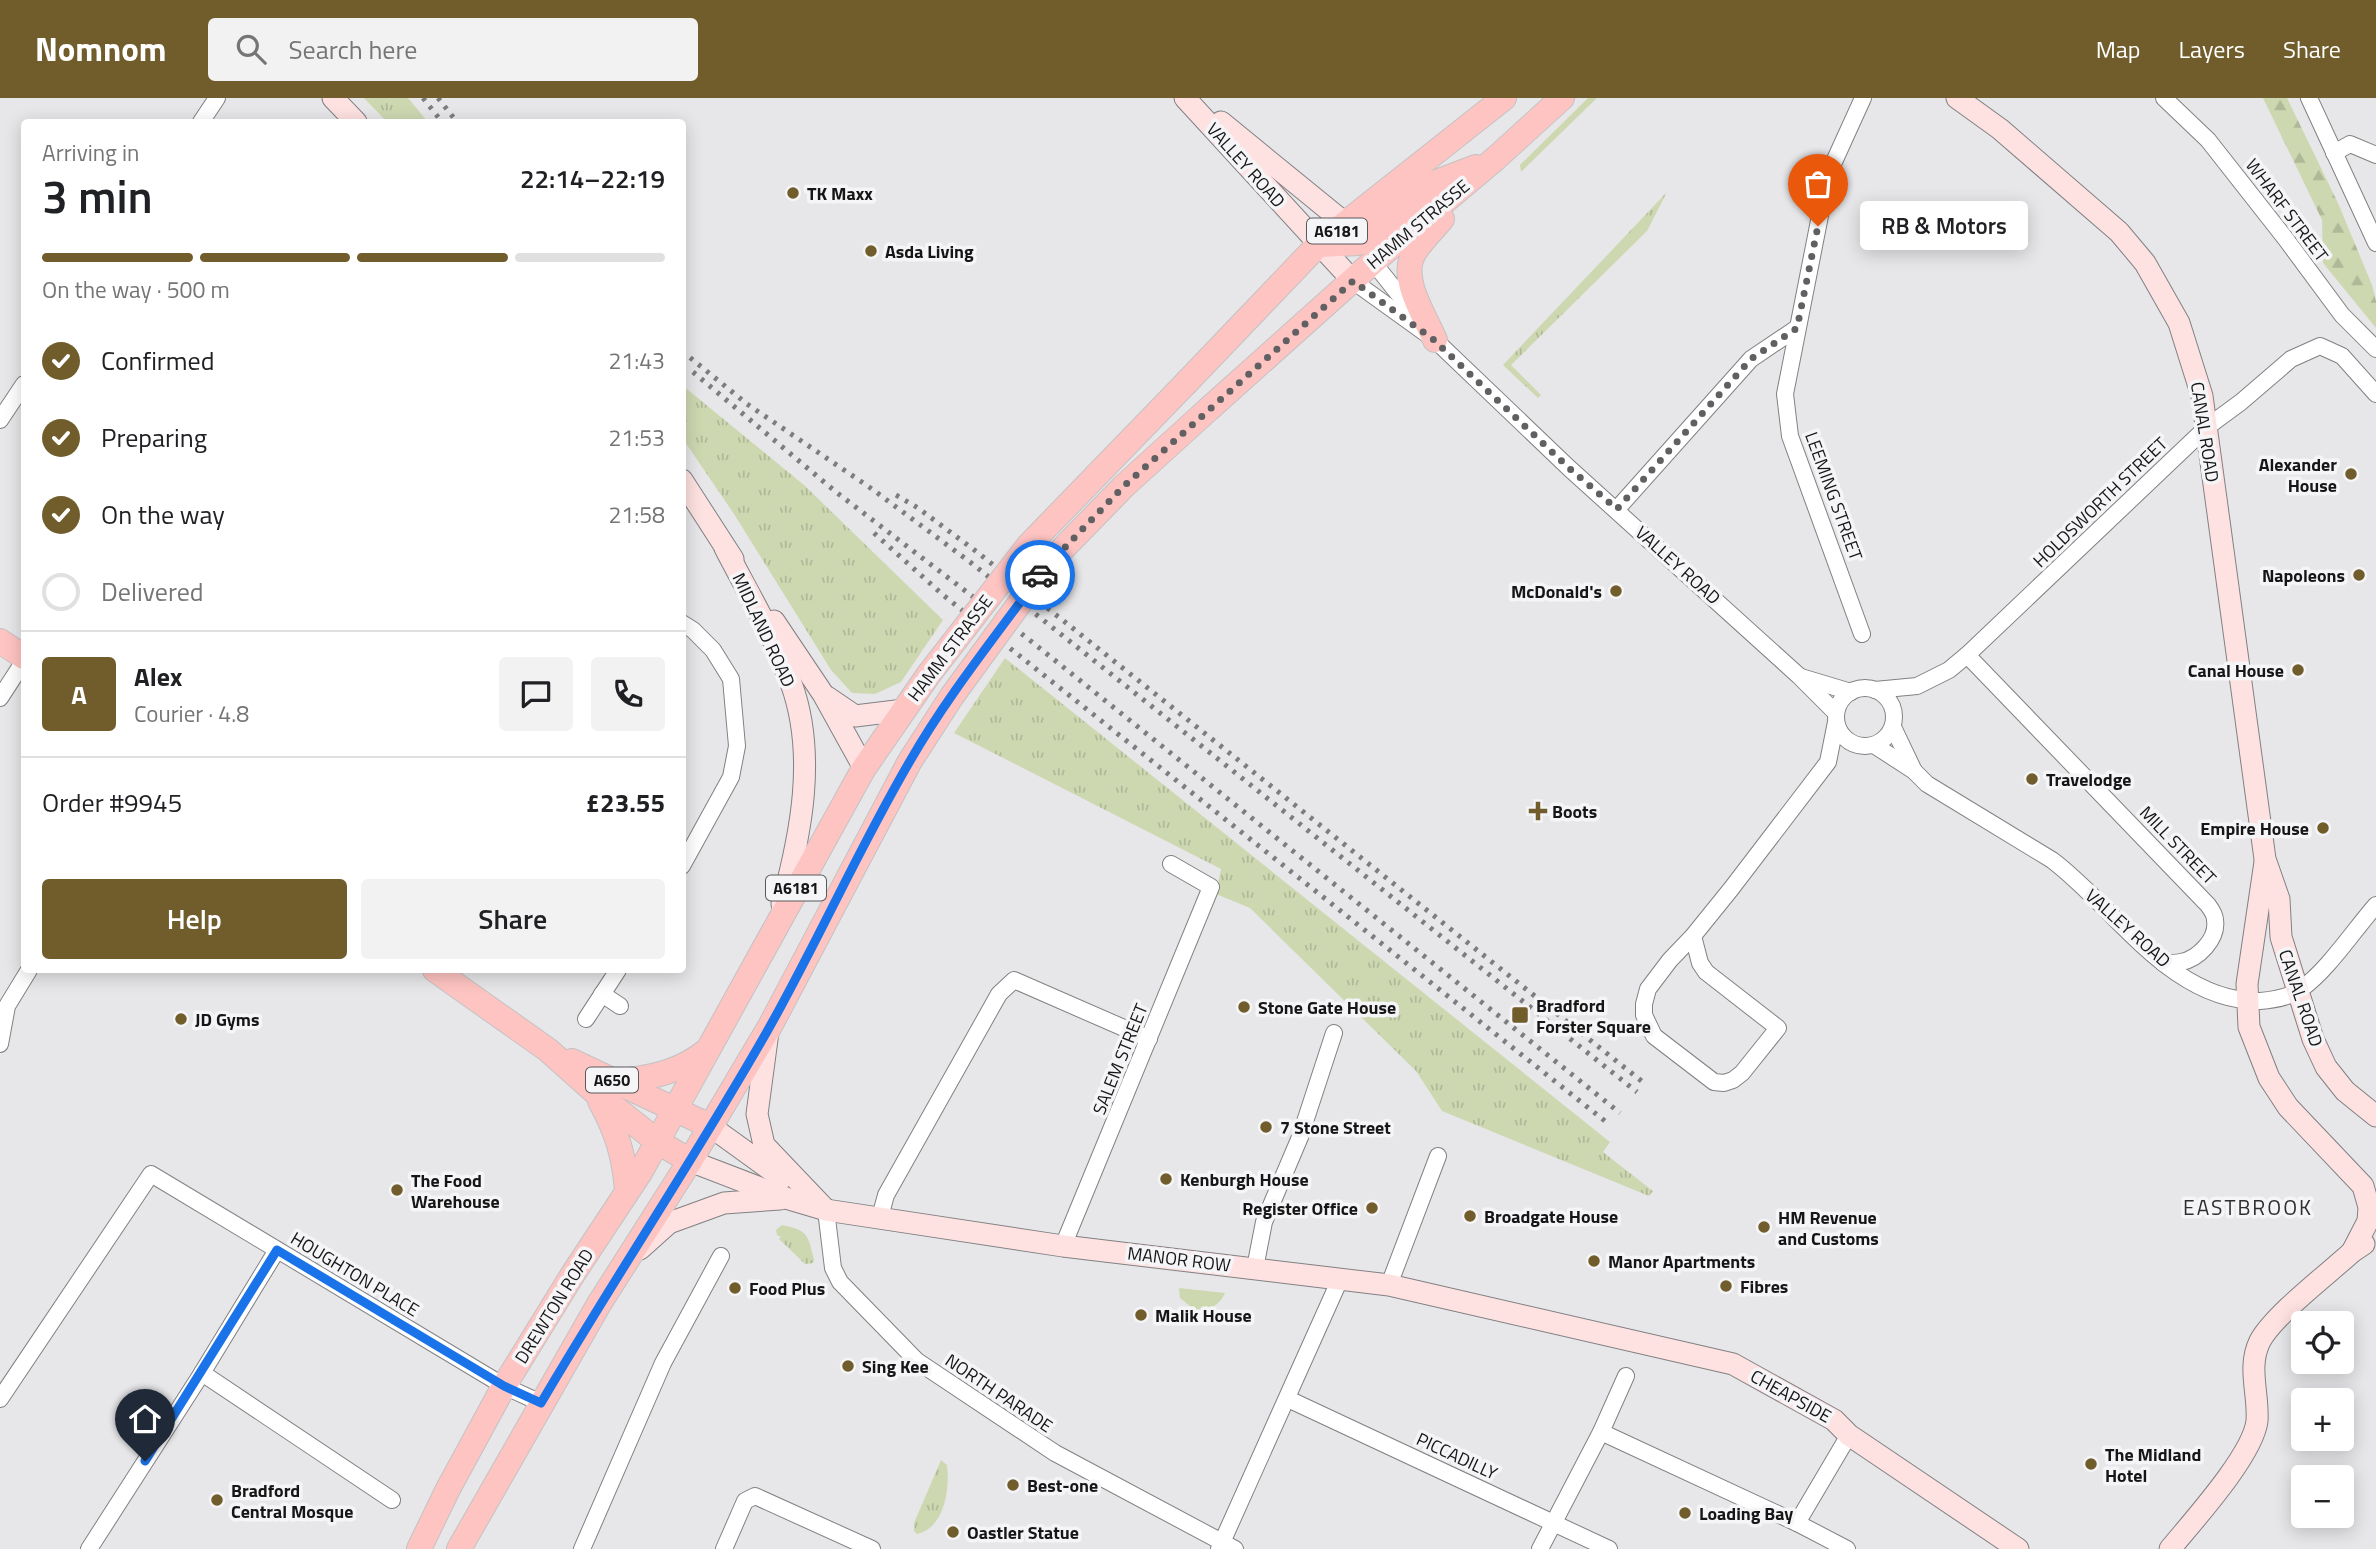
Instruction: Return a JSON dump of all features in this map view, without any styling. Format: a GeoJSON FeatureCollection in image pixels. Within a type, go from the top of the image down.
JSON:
{"type":"FeatureCollection","features":[{"type":"Feature","properties":{"kind":"main road","name":"HAMM STRASSE"},"geometry":{"type":"LineString","coordinates":[[690,1161],[769,1028],[910,761],[952,696],[1049,564],[1124,486],[1353,281],[1359,243],[1504,98]]}},
{"type":"Feature","properties":{"kind":"main road","name":"HAMM STRASSE"},"geometry":{"type":"LineString","coordinates":[[658,1142],[864,768],[929,674],[1029,545],[1318,245],[1359,243],[1496,159],[1562,98]]}},
{"type":"Feature","properties":{"kind":"main road"},"geometry":{"type":"LineString","coordinates":[[1434,340],[1410,282],[1411,260],[1415,251],[1496,159]]}},
{"type":"Feature","properties":{"kind":"main road"},"geometry":{"type":"LineString","coordinates":[[0,641],[21,657]]}},
{"type":"Feature","properties":{"kind":"main road"},"geometry":{"type":"LineString","coordinates":[[864,768],[869,840]]}},
{"type":"Feature","properties":{"kind":"main road","name":"A650"},"geometry":{"type":"LineString","coordinates":[[439,973],[604,1086],[658,1142],[690,1161]]}},
{"type":"Feature","properties":{"kind":"main road"},"geometry":{"type":"LineString","coordinates":[[627,1190],[625,1165],[604,1086],[657,1075],[691,1064],[708,1049]]}},
{"type":"Feature","properties":{"kind":"main road","name":"A650"},"geometry":{"type":"LineString","coordinates":[[604,1086],[676,1110],[710,1126]]}},
{"type":"Feature","properties":{"kind":"main road","name":"DREWTON ROAD"},"geometry":{"type":"LineString","coordinates":[[419,1549],[504,1386],[658,1142]]}},
{"type":"Feature","properties":{"kind":"main road","name":"DREWTON ROAD"},"geometry":{"type":"LineString","coordinates":[[459,1549],[541,1403],[690,1161]]}},
{"type":"Feature","properties":{"kind":"street"},"geometry":{"type":"LineString","coordinates":[[203,119],[217,98]]}},
{"type":"Feature","properties":{"kind":"street"},"geometry":{"type":"LineString","coordinates":[[333,98],[353,119]]}},
{"type":"Feature","properties":{"kind":"street","name":"VALLEY ROAD"},"geometry":{"type":"LineString","coordinates":[[1185,98],[1353,281],[1434,340],[1569,468],[1799,676],[1836,718]]}},
{"type":"Feature","properties":{"kind":"street","name":"VALLEY ROAD"},"geometry":{"type":"LineString","coordinates":[[1192,98],[1359,243],[1434,340]]}},
{"type":"Feature","properties":{"kind":"street","name":"LEEMING STREET"},"geometry":{"type":"LineString","coordinates":[[1862,634],[1790,436],[1785,394],[1828,175],[1863,98]]}},
{"type":"Feature","properties":{"kind":"street","name":"CANAL ROAD"},"geometry":{"type":"LineString","coordinates":[[1957,98],[2000,129],[2119,232],[2145,263],[2179,323],[2200,386],[2207,427],[2266,859],[2279,899],[2281,937],[2313,1039],[2326,1066],[2345,1091],[2376,1116]]}},
{"type":"Feature","properties":{"kind":"street","name":"WHARF STREET"},"geometry":{"type":"LineString","coordinates":[[2164,98],[2208,140],[2342,315],[2376,349]]}},
{"type":"Feature","properties":{"kind":"street"},"geometry":{"type":"LineString","coordinates":[[2309,98],[2376,243]]}},
{"type":"Feature","properties":{"kind":"street"},"geometry":{"type":"LineString","coordinates":[[2334,153],[2350,144],[2376,155]]}},
{"type":"Feature","properties":{"kind":"street"},"geometry":{"type":"LineString","coordinates":[[1617,509],[1751,359],[1797,328]]}},
{"type":"Feature","properties":{"kind":"street","name":"HOLDSWORTH STREET"},"geometry":{"type":"LineString","coordinates":[[1875,690],[1917,686],[1949,670],[2207,427],[2291,359],[2320,346],[2342,356],[2376,394]]}},
{"type":"Feature","properties":{"kind":"street"},"geometry":{"type":"LineString","coordinates":[[0,420],[21,388]]}},
{"type":"Feature","properties":{"kind":"street","name":"MIDLAND ROAD"},"geometry":{"type":"LineString","coordinates":[[686,491],[823,694],[864,768]]}},
{"type":"Feature","properties":{"kind":"street","name":"MIDLAND ROAD"},"geometry":{"type":"LineString","coordinates":[[725,548],[791,683],[801,721],[804,788],[796,852],[778,920]]}},
{"type":"Feature","properties":{"kind":"street"},"geometry":{"type":"LineString","coordinates":[[686,626],[713,650],[731,679],[737,746],[730,778],[686,859]]}},
{"type":"Feature","properties":{"kind":"street","name":"MILL STREET"},"geometry":{"type":"LineString","coordinates":[[1967,655],[2208,905],[2215,920],[2213,936],[2204,948],[2183,962],[2163,963]]}},
{"type":"Feature","properties":{"kind":"street"},"geometry":{"type":"LineString","coordinates":[[0,698],[21,664]]}},
{"type":"Feature","properties":{"kind":"street"},"geometry":{"type":"LineString","coordinates":[[1799,676],[1851,692]]}},
{"type":"Feature","properties":{"kind":"street","name":"HOLDSWORTH STREET"},"geometry":{"type":"LineString","coordinates":[[1894,723],[1917,686]]}},
{"type":"Feature","properties":{"kind":"street"},"geometry":{"type":"LineString","coordinates":[[1693,936],[1700,963],[1706,972],[1777,1028],[1742,1073],[1724,1083],[1714,1082],[1705,1076],[1654,1036],[1644,1016],[1648,989],[1693,936],[1828,762],[1839,705],[1851,692],[1859,689],[1875,690],[1889,701],[1894,723],[1914,771]]}},
{"type":"Feature","properties":{"kind":"street","name":"MIDLAND ROAD"},"geometry":{"type":"LineString","coordinates":[[823,694],[855,716],[904,710]]}},
{"type":"Feature","properties":{"kind":"street"},"geometry":{"type":"LineString","coordinates":[[1836,718],[1839,732],[1846,740],[1869,746]]}},
{"type":"Feature","properties":{"kind":"street"},"geometry":{"type":"LineString","coordinates":[[1828,762],[1889,735],[1894,723]]}},
{"type":"Feature","properties":{"kind":"street","name":"VALLEY ROAD"},"geometry":{"type":"LineString","coordinates":[[1869,746],[1914,771],[1927,783],[2067,871],[2137,941],[2163,963],[2225,997],[2246,1001],[2274,1000],[2298,991]]}},
{"type":"Feature","properties":{"kind":"street","name":"CANAL ROAD"},"geometry":{"type":"LineString","coordinates":[[2266,859],[2246,1001],[2249,1027],[2269,1078],[2288,1108],[2363,1186],[2369,1207],[2368,1221],[2352,1252]]}},
{"type":"Feature","properties":{"kind":"street","name":"SALEM STREET"},"geometry":{"type":"LineString","coordinates":[[1063,1246],[1211,887],[1171,864]]}},
{"type":"Feature","properties":{"kind":"street"},"geometry":{"type":"LineString","coordinates":[[2298,991],[2314,979],[2376,905]]}},
{"type":"Feature","properties":{"kind":"street"},"geometry":{"type":"LineString","coordinates":[[0,1044],[7,1006],[27,973]]}},
{"type":"Feature","properties":{"kind":"street"},"geometry":{"type":"LineString","coordinates":[[586,1018],[616,973]]}},
{"type":"Feature","properties":{"kind":"street"},"geometry":{"type":"LineString","coordinates":[[880,1217],[886,1195],[999,994],[1014,980],[1149,1039]]}},
{"type":"Feature","properties":{"kind":"street"},"geometry":{"type":"LineString","coordinates":[[602,994],[620,1006]]}},
{"type":"Feature","properties":{"kind":"street"},"geometry":{"type":"LineString","coordinates":[[769,1028],[757,1114],[764,1145],[827,1210]]}},
{"type":"Feature","properties":{"kind":"street"},"geometry":{"type":"LineString","coordinates":[[1255,1268],[1264,1222],[1300,1138],[1334,1033]]}},
{"type":"Feature","properties":{"kind":"street","name":"MANOR ROW"},"geometry":{"type":"LineString","coordinates":[[710,1126],[827,1210]]}},
{"type":"Feature","properties":{"kind":"street"},"geometry":{"type":"LineString","coordinates":[[1389,1284],[1438,1156]]}},
{"type":"Feature","properties":{"kind":"street","name":"MANOR ROW"},"geometry":{"type":"LineString","coordinates":[[690,1161],[789,1199],[827,1210],[1063,1246],[1389,1284],[1530,1317]]}},
{"type":"Feature","properties":{"kind":"street","name":"HOUGHTON PLACE"},"geometry":{"type":"LineString","coordinates":[[0,1399],[151,1174],[504,1386],[541,1403]]}},
{"type":"Feature","properties":{"kind":"street","name":"MANOR ROW"},"geometry":{"type":"LineString","coordinates":[[626,1261],[669,1223],[724,1203],[789,1199]]}},
{"type":"Feature","properties":{"kind":"street","name":"NORTH PARADE"},"geometry":{"type":"LineString","coordinates":[[827,1210],[833,1268],[840,1282],[917,1361],[1055,1453],[1225,1547]]}},
{"type":"Feature","properties":{"kind":"street"},"geometry":{"type":"LineString","coordinates":[[2352,1252],[2376,1221]]}},
{"type":"Feature","properties":{"kind":"street"},"geometry":{"type":"LineString","coordinates":[[2170,1549],[2242,1456],[2252,1437],[2256,1421],[2254,1360],[2265,1333],[2352,1252],[2376,1236]]}},
{"type":"Feature","properties":{"kind":"street"},"geometry":{"type":"LineString","coordinates":[[89,1549],[277,1250]]}},
{"type":"Feature","properties":{"kind":"street"},"geometry":{"type":"LineString","coordinates":[[582,1549],[663,1363],[721,1256]]}},
{"type":"Feature","properties":{"kind":"street"},"geometry":{"type":"LineString","coordinates":[[1225,1547],[1341,1278]]}},
{"type":"Feature","properties":{"kind":"street","name":"CHEAPSIDE"},"geometry":{"type":"LineString","coordinates":[[1530,1317],[1734,1364],[1834,1420],[1850,1435],[2018,1549]]}},
{"type":"Feature","properties":{"kind":"street"},"geometry":{"type":"LineString","coordinates":[[202,1373],[392,1500]]}},
{"type":"Feature","properties":{"kind":"street"},"geometry":{"type":"LineString","coordinates":[[1540,1549],[1601,1432],[1626,1376]]}},
{"type":"Feature","properties":{"kind":"street","name":"PICCADILLY"},"geometry":{"type":"LineString","coordinates":[[1288,1399],[1609,1549]]}},
{"type":"Feature","properties":{"kind":"street"},"geometry":{"type":"LineString","coordinates":[[1601,1432],[1847,1549]]}},
{"type":"Feature","properties":{"kind":"street"},"geometry":{"type":"LineString","coordinates":[[1797,1523],[1850,1435]]}},
{"type":"Feature","properties":{"kind":"street"},"geometry":{"type":"LineString","coordinates":[[724,1549],[745,1501],[755,1496],[872,1549]]}},
{"type":"Feature","properties":{"kind":"green space"},"geometry":{"type":"Polygon","coordinates":[[[364,98],[408,98],[426,119],[384,119],[364,98]]]}},
{"type":"Feature","properties":{"kind":"green space"},"geometry":{"type":"Polygon","coordinates":[[[1588,98],[1597,98],[1521,172],[1520,165],[1588,98]]]}},
{"type":"Feature","properties":{"kind":"green space"},"geometry":{"type":"Polygon","coordinates":[[[2263,98],[2287,98],[2338,203],[2372,285],[2376,301],[2376,328],[2323,263],[2322,220],[2263,98]]]}},
{"type":"Feature","properties":{"kind":"green space"},"geometry":{"type":"Polygon","coordinates":[[[1667,192],[1647,231],[1511,365],[1541,395],[1538,398],[1503,365],[1667,192]]]}},
{"type":"Feature","properties":{"kind":"green space"},"geometry":{"type":"Polygon","coordinates":[[[686,388],[804,485],[943,620],[901,682],[875,694],[852,693],[831,670],[734,514],[686,443],[686,388]]]}},
{"type":"Feature","properties":{"kind":"green space"},"geometry":{"type":"Polygon","coordinates":[[[1005,658],[1610,1142],[1603,1152],[1653,1191],[1649,1196],[1442,1111],[1416,1071],[1250,908],[1216,894],[1221,869],[954,733],[1005,658]]]}},
{"type":"Feature","properties":{"kind":"green space"},"geometry":{"type":"Polygon","coordinates":[[[782,1225],[806,1235],[813,1263],[805,1264],[779,1239],[781,1237],[776,1230],[782,1225]]]}},
{"type":"Feature","properties":{"kind":"green space"},"geometry":{"type":"Polygon","coordinates":[[[1179,1288],[1225,1293],[1214,1306],[1196,1311],[1180,1298],[1179,1288]]]}},
{"type":"Feature","properties":{"kind":"green space"},"geometry":{"type":"Polygon","coordinates":[[[941,1460],[947,1465],[948,1474],[944,1506],[934,1524],[917,1534],[914,1531],[914,1523],[941,1460]]]}},
{"type":"Feature","properties":{"kind":"railway"},"geometry":{"type":"LineString","coordinates":[[423,98],[440,119]]}},
{"type":"Feature","properties":{"kind":"railway"},"geometry":{"type":"LineString","coordinates":[[438,98],[455,119]]}},
{"type":"Feature","properties":{"kind":"railway"},"geometry":{"type":"LineString","coordinates":[[686,354],[747,404],[872,489],[970,562],[1637,1092]]}},
{"type":"Feature","properties":{"kind":"railway"},"geometry":{"type":"LineString","coordinates":[[693,372],[836,492],[1027,638],[1620,1113]]}},
{"type":"Feature","properties":{"kind":"railway"},"geometry":{"type":"LineString","coordinates":[[896,495],[977,552],[1644,1083]]}},
{"type":"Feature","properties":{"kind":"railway"},"geometry":{"type":"LineString","coordinates":[[874,533],[943,595],[1610,1125]]}},
{"type":"Feature","properties":{"kind":"way so far"},"geometry":{"type":"LineString","coordinates":[[1040,575],[1124,486],[1353,281],[1434,340],[1569,468],[1617,509],[1751,359],[1797,328],[1818,226]]}},
{"type":"Feature","properties":{"kind":"place","name":"TK Maxx"},"geometry":{"type":"Point","coordinates":[793,193]}},
{"type":"Feature","properties":{"kind":"place","name":"RB & Motors"},"geometry":{"type":"Point","coordinates":[1818,226]}},
{"type":"Feature","properties":{"kind":"place","name":"Asda Living"},"geometry":{"type":"Point","coordinates":[871,251]}},
{"type":"Feature","properties":{"kind":"place","name":"Alexander House"},"geometry":{"type":"Point","coordinates":[2351,474]}},
{"type":"Feature","properties":{"kind":"place","name":"Napoleons"},"geometry":{"type":"Point","coordinates":[2359,575]}},
{"type":"Feature","properties":{"kind":"place","name":"McDonald's"},"geometry":{"type":"Point","coordinates":[1616,591]}},
{"type":"Feature","properties":{"kind":"place","name":"Canal House"},"geometry":{"type":"Point","coordinates":[2298,670]}},
{"type":"Feature","properties":{"kind":"place","name":"Travelodge"},"geometry":{"type":"Point","coordinates":[2032,779]}},
{"type":"Feature","properties":{"kind":"place","name":"Boots"},"geometry":{"type":"Point","coordinates":[1538,811]}},
{"type":"Feature","properties":{"kind":"place","name":"Empire House"},"geometry":{"type":"Point","coordinates":[2323,828]}},
{"type":"Feature","properties":{"kind":"place","name":"Stone Gate House"},"geometry":{"type":"Point","coordinates":[1244,1007]}},
{"type":"Feature","properties":{"kind":"place","name":"Bradford Forster Square"},"geometry":{"type":"Point","coordinates":[1520,1015]}},
{"type":"Feature","properties":{"kind":"place","name":"JD Gyms"},"geometry":{"type":"Point","coordinates":[181,1019]}},
{"type":"Feature","properties":{"kind":"place","name":"7 Stone Street"},"geometry":{"type":"Point","coordinates":[1266,1127]}},
{"type":"Feature","properties":{"kind":"place","name":"Kenburgh House"},"geometry":{"type":"Point","coordinates":[1166,1179]}},
{"type":"Feature","properties":{"kind":"place","name":"The Food Warehouse"},"geometry":{"type":"Point","coordinates":[397,1190]}},
{"type":"Feature","properties":{"kind":"place","name":"Register Office"},"geometry":{"type":"Point","coordinates":[1372,1208]}},
{"type":"Feature","properties":{"kind":"place","name":"Broadgate House"},"geometry":{"type":"Point","coordinates":[1470,1216]}},
{"type":"Feature","properties":{"kind":"place","name":"HM Revenue and Customs"},"geometry":{"type":"Point","coordinates":[1764,1227]}},
{"type":"Feature","properties":{"kind":"place","name":"Manor Apartments"},"geometry":{"type":"Point","coordinates":[1594,1261]}},
{"type":"Feature","properties":{"kind":"place","name":"Fibres"},"geometry":{"type":"Point","coordinates":[1726,1286]}},
{"type":"Feature","properties":{"kind":"place","name":"Food Plus"},"geometry":{"type":"Point","coordinates":[735,1288]}},
{"type":"Feature","properties":{"kind":"place","name":"Malik House"},"geometry":{"type":"Point","coordinates":[1141,1315]}},
{"type":"Feature","properties":{"kind":"place","name":"Sing Kee"},"geometry":{"type":"Point","coordinates":[848,1366]}},
{"type":"Feature","properties":{"kind":"place","name":"The Midland Hotel"},"geometry":{"type":"Point","coordinates":[2091,1464]}},
{"type":"Feature","properties":{"kind":"place","name":"Best-one"},"geometry":{"type":"Point","coordinates":[1013,1485]}},
{"type":"Feature","properties":{"kind":"place","name":"Bradford Central Mosque"},"geometry":{"type":"Point","coordinates":[217,1500]}},
{"type":"Feature","properties":{"kind":"place","name":"Loading Bay"},"geometry":{"type":"Point","coordinates":[1685,1513]}},
{"type":"Feature","properties":{"kind":"place","name":"Oastler Statue"},"geometry":{"type":"Point","coordinates":[953,1532]}},
{"type":"Feature","properties":{"kind":"district","name":"EASTBROOK"},"geometry":{"type":"Point","coordinates":[2248,1207]}},
{"type":"Feature","properties":{"kind":"route"},"geometry":{"type":"LineString","coordinates":[[145,1461],[277,1250],[504,1386],[541,1403],[769,1028],[910,761],[952,696],[1040,575]]}}]}
